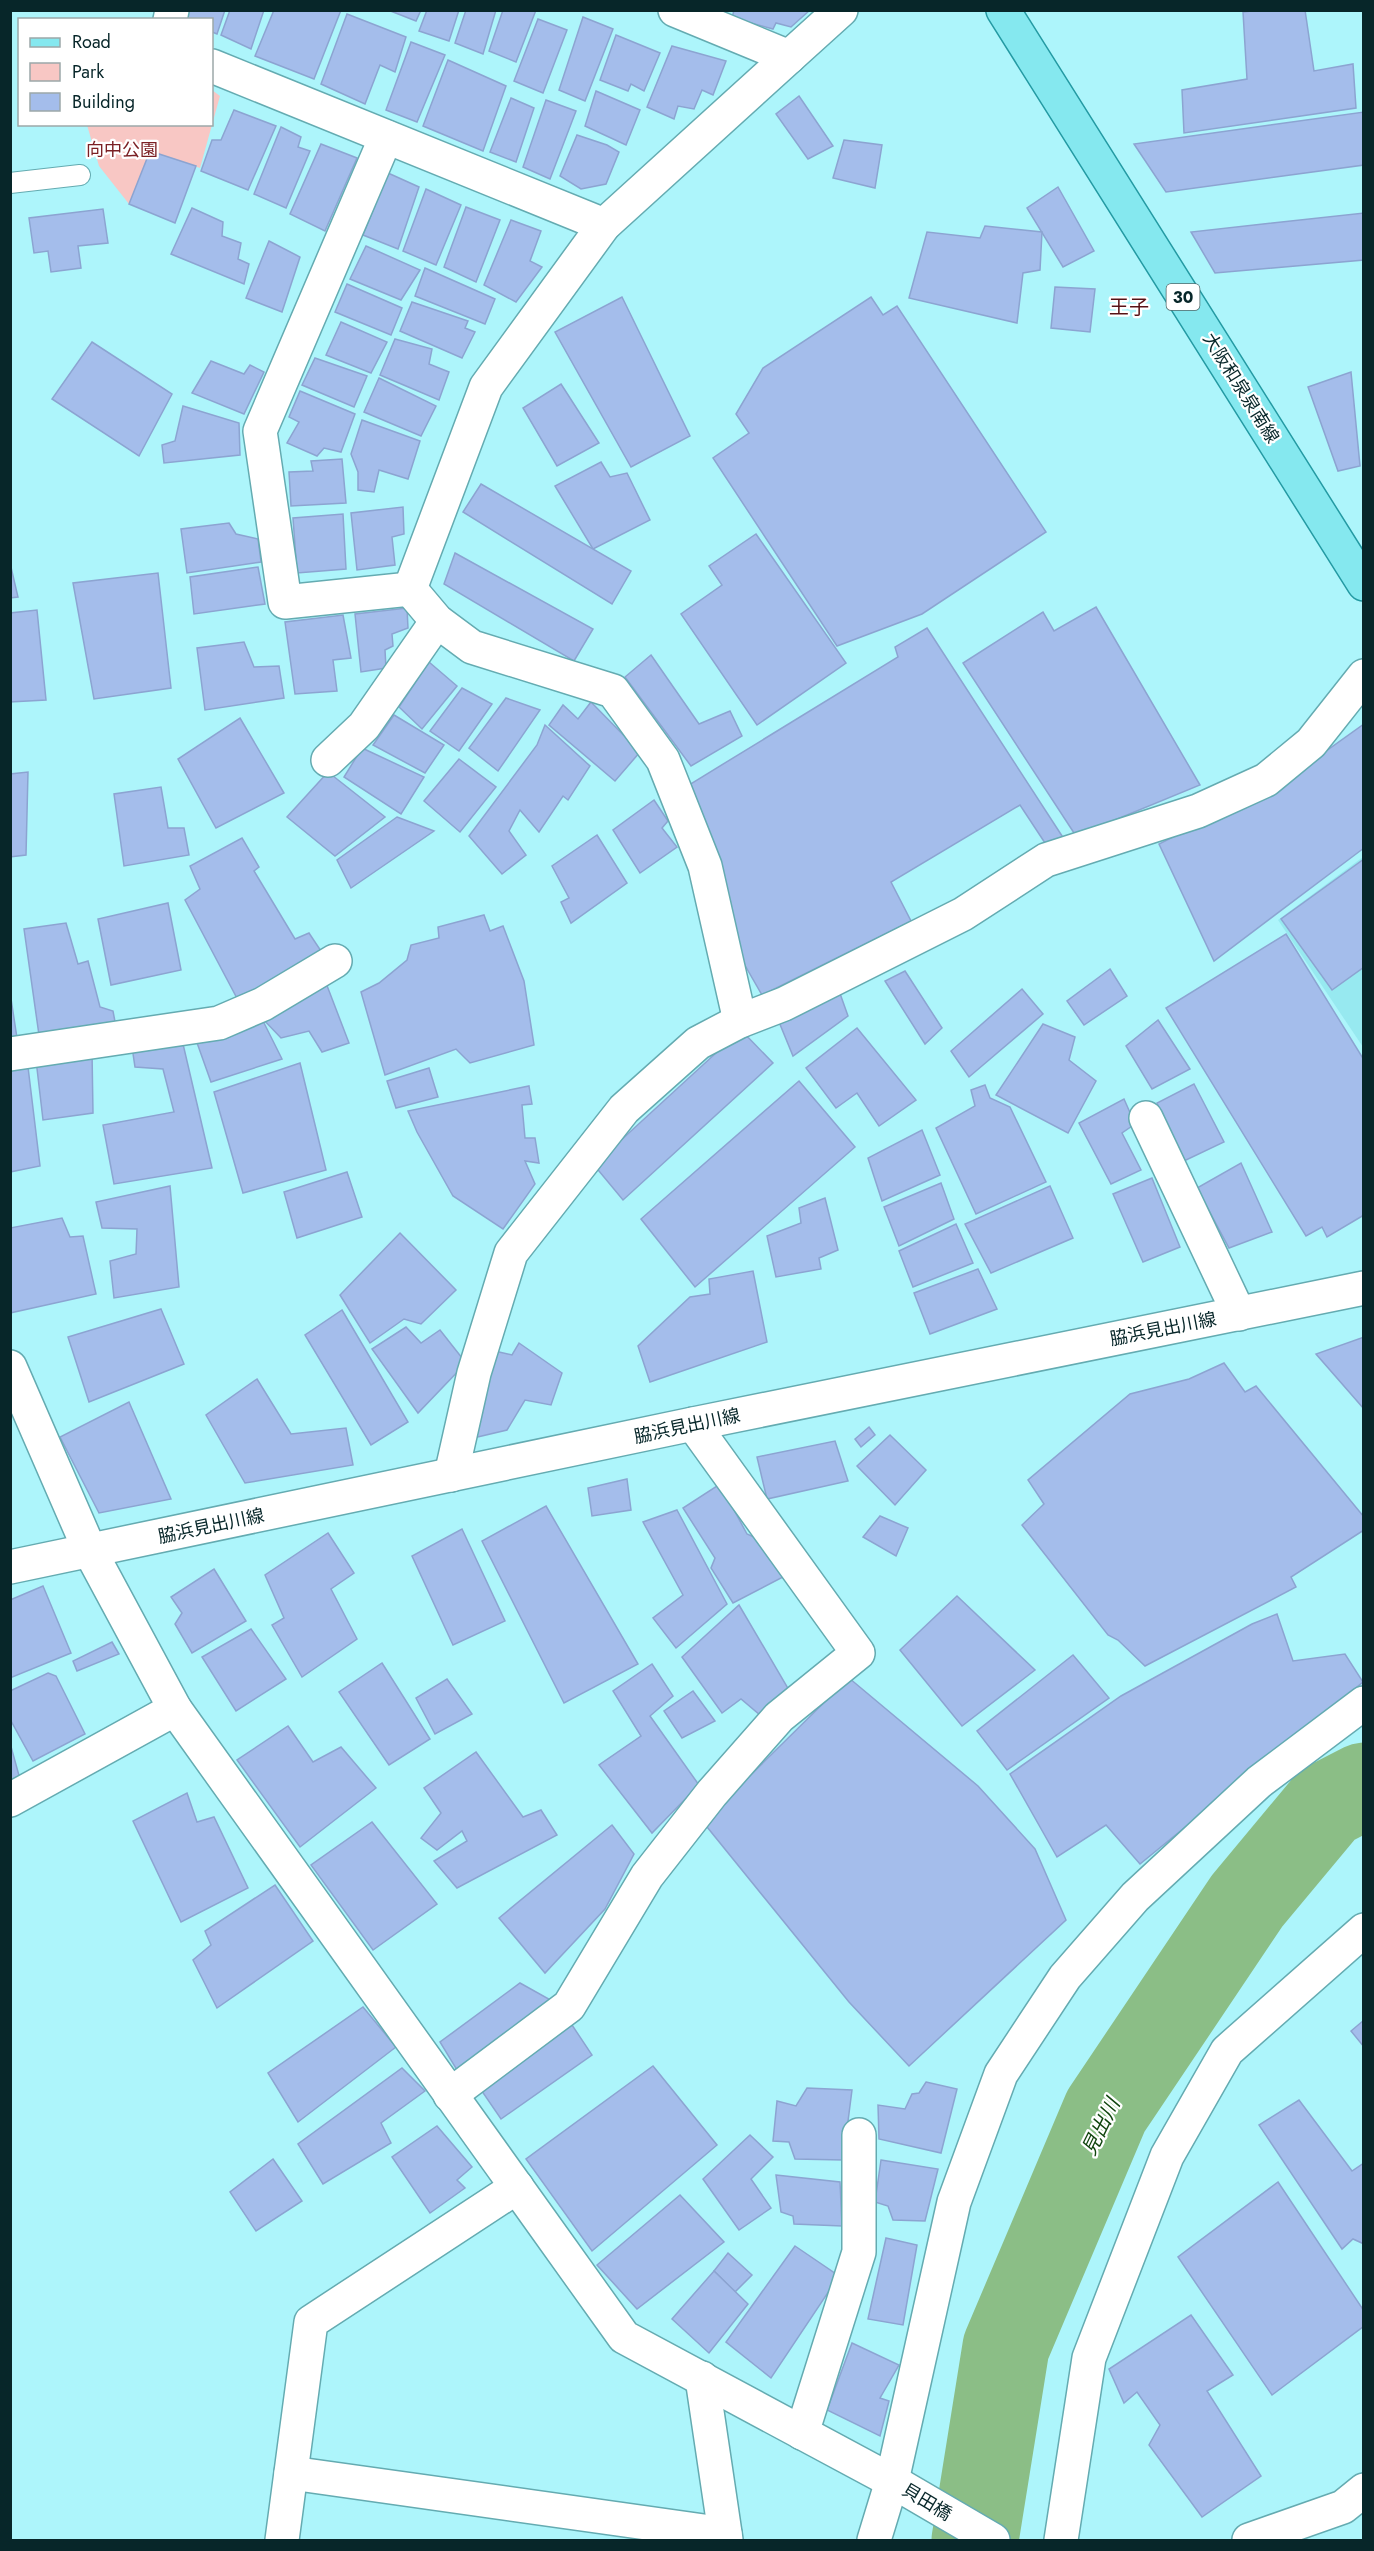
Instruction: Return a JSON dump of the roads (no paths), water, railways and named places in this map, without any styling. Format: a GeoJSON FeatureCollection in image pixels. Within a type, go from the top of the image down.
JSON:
{"type":"FeatureCollection","features":[{"type":"Feature","properties":{"kind":"main road","name":"大阪和泉泉南線"},"geometry":{"type":"LineString","coordinates":[[1003,10],[1364,584]]}},
{"type":"Feature","properties":{"kind":"street"},"geometry":{"type":"LineString","coordinates":[[675,10],[789,57]]}},
{"type":"Feature","properties":{"kind":"street"},"geometry":{"type":"LineString","coordinates":[[410,589],[486,387],[604,225],[841,10]]}},
{"type":"Feature","properties":{"kind":"street"},"geometry":{"type":"LineString","coordinates":[[213,66],[604,225]]}},
{"type":"Feature","properties":{"kind":"street"},"geometry":{"type":"LineString","coordinates":[[386,137],[260,431],[285,602],[410,589]]}},
{"type":"Feature","properties":{"kind":"street"},"geometry":{"type":"LineString","coordinates":[[410,589],[437,621],[472,647],[613,691],[663,760],[705,866],[740,1021]]}},
{"type":"Feature","properties":{"kind":"street"},"geometry":{"type":"LineString","coordinates":[[328,760],[364,726],[437,621]]}},
{"type":"Feature","properties":{"kind":"street"},"geometry":{"type":"LineString","coordinates":[[451,1475],[474,1373],[511,1253],[624,1109],[698,1043],[740,1021],[784,1004],[963,914],[1046,860],[1198,811],[1266,780],[1311,743],[1364,676]]}},
{"type":"Feature","properties":{"kind":"street"},"geometry":{"type":"LineString","coordinates":[[10,1054],[219,1023],[263,1004],[335,961]]}},
{"type":"Feature","properties":{"kind":"street"},"geometry":{"type":"LineString","coordinates":[[1146,1118],[1239,1314]]}},
{"type":"Feature","properties":{"kind":"street","name":"脇浜見出川線"},"geometry":{"type":"LineString","coordinates":[[10,1567],[693,1424],[1364,1288]]}},
{"type":"Feature","properties":{"kind":"street","name":"貝田橋"},"geometry":{"type":"LineString","coordinates":[[10,1366],[90,1551],[175,1709],[624,2337],[892,2481],[993,2541]]}},
{"type":"Feature","properties":{"kind":"street"},"geometry":{"type":"LineString","coordinates":[[450,2095],[569,2006],[647,1876],[712,1793],[779,1717],[858,1653],[693,1424]]}},
{"type":"Feature","properties":{"kind":"street"},"geometry":{"type":"LineString","coordinates":[[874,2541],[892,2481],[954,2202],[1000,2074],[1065,1977],[1135,1897],[1259,1782],[1364,1703]]}},
{"type":"Feature","properties":{"kind":"street"},"geometry":{"type":"LineString","coordinates":[[10,1800],[175,1709]]}},
{"type":"Feature","properties":{"kind":"street"},"geometry":{"type":"LineString","coordinates":[[1061,2541],[1089,2358],[1167,2156],[1227,2051],[1364,1930]]}},
{"type":"Feature","properties":{"kind":"street"},"geometry":{"type":"LineString","coordinates":[[802,2433],[860,2252],[859,2135]]}},
{"type":"Feature","properties":{"kind":"street"},"geometry":{"type":"LineString","coordinates":[[282,2541],[310,2322],[517,2187]]}},
{"type":"Feature","properties":{"kind":"street"},"geometry":{"type":"LineString","coordinates":[[291,2473],[725,2537],[702,2378]]}},
{"type":"Feature","properties":{"kind":"street"},"geometry":{"type":"LineString","coordinates":[[1249,2541],[1343,2507],[1364,2490]]}},
{"type":"Feature","properties":{"kind":"lane"},"geometry":{"type":"LineString","coordinates":[[10,183],[80,175]]}},
{"type":"Feature","properties":{"kind":"waterway","name":"見出川"},"geometry":{"type":"LineString","coordinates":[[975,2540],[1006,2347],[1106,2111],[1247,1901],[1327,1805],[1364,1786]]}},
{"type":"Feature","properties":{"kind":"district","name":"王子"},"geometry":{"type":"Point","coordinates":[1129,307]}},
{"type":"Feature","properties":{"kind":"park label","name":"向中公園"},"geometry":{"type":"Point","coordinates":[122,150]}}]}
